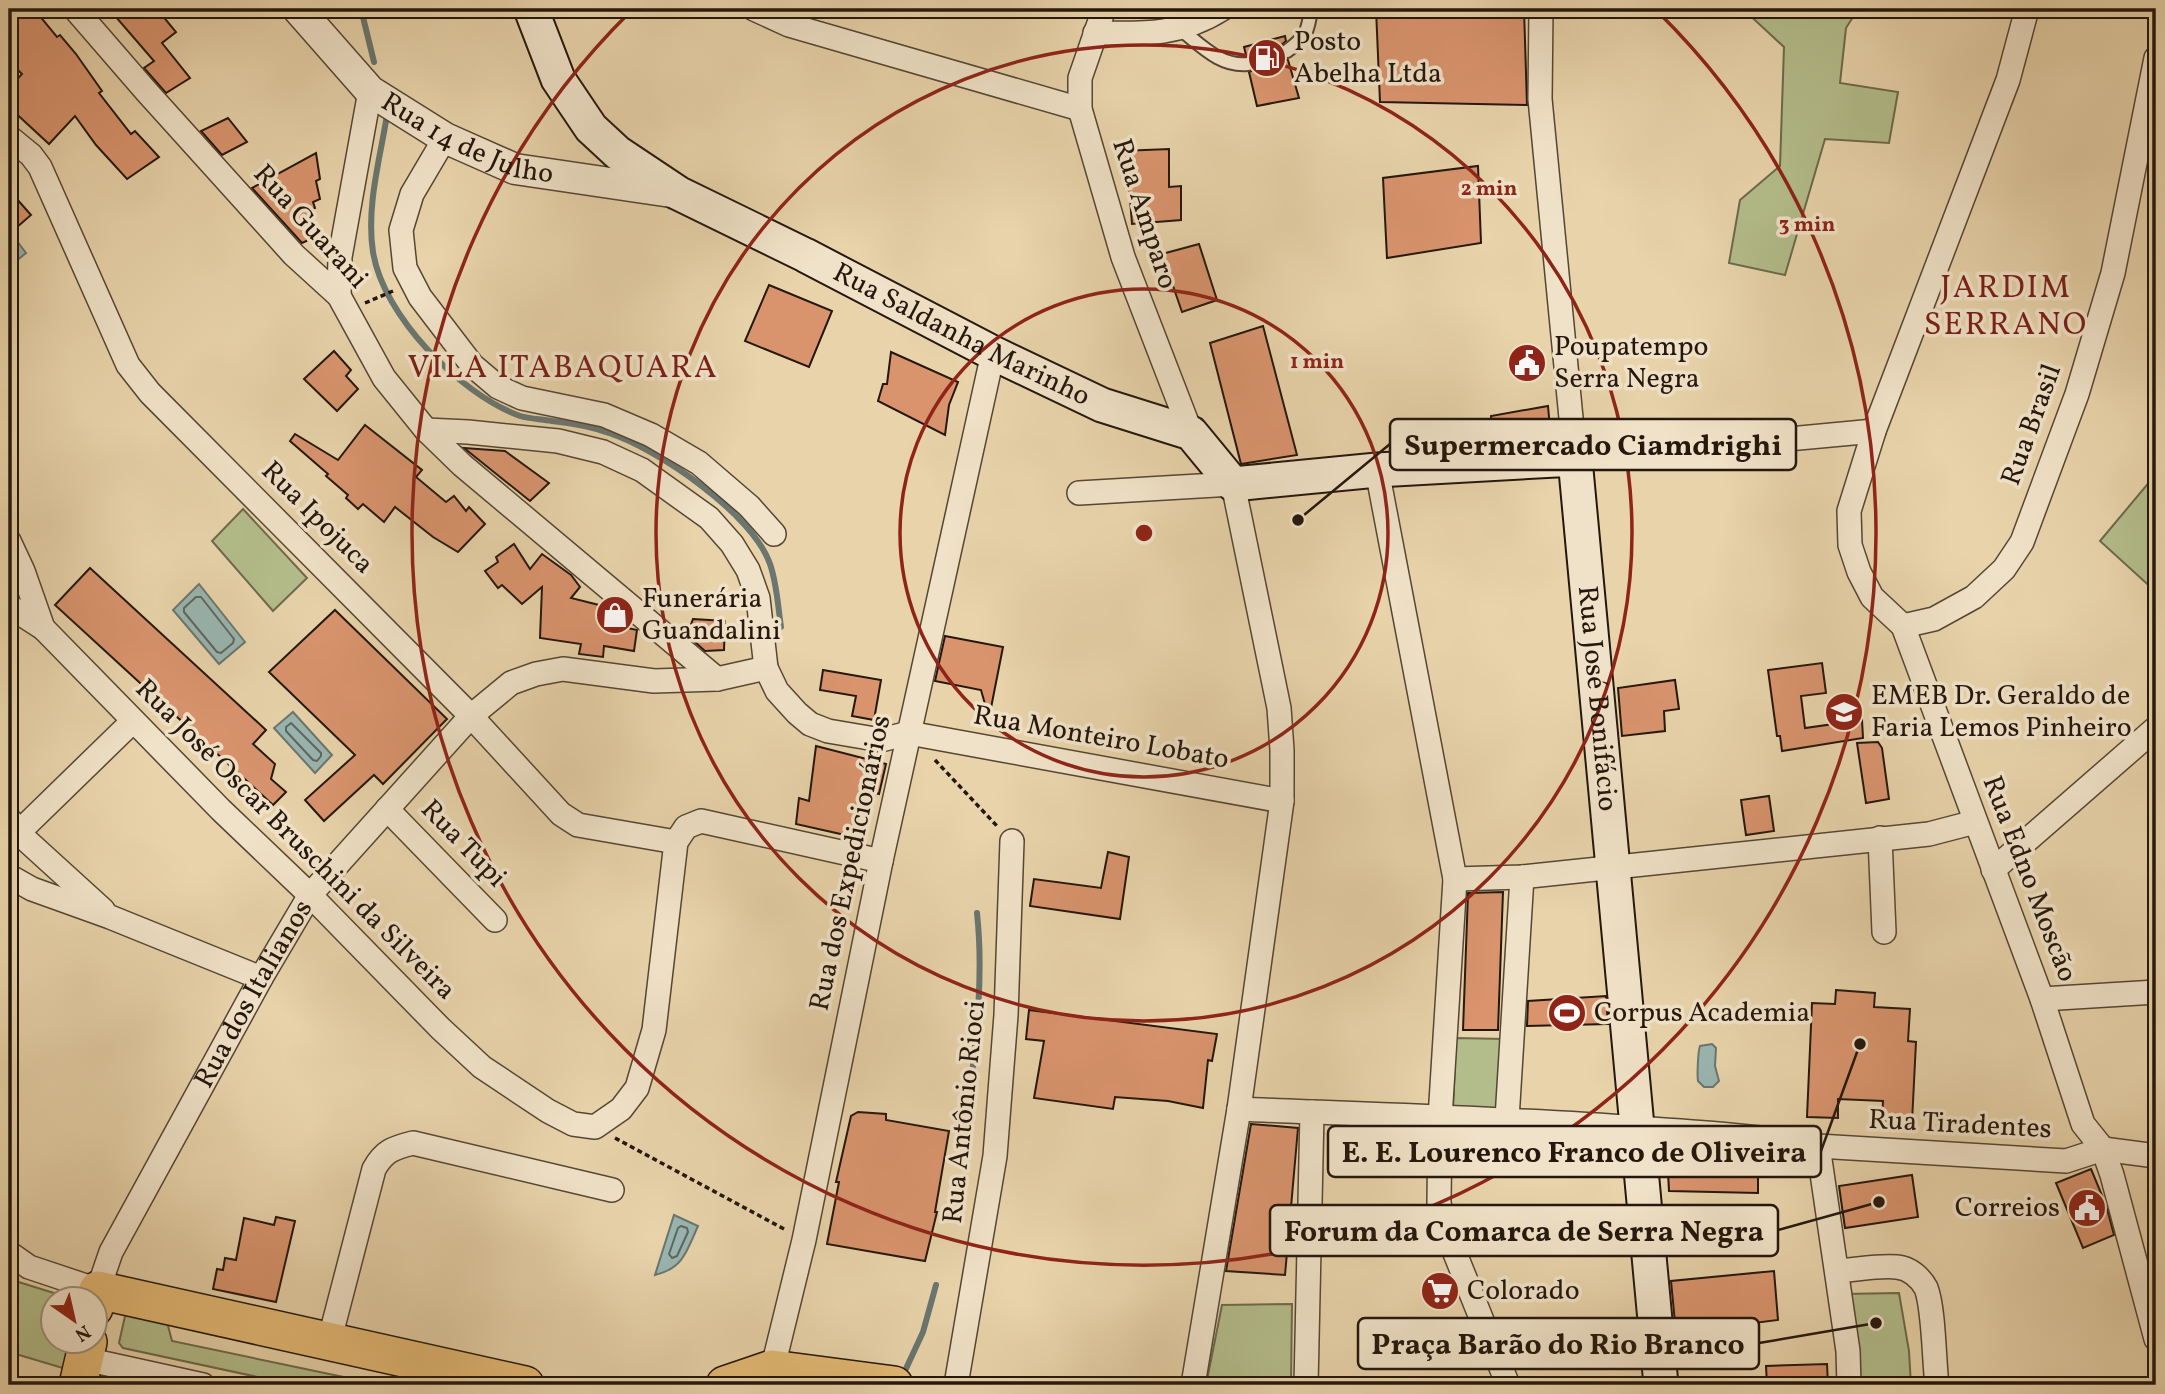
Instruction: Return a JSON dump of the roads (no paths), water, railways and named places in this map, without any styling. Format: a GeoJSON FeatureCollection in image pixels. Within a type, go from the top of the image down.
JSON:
{"type":"FeatureCollection","features":[{"type":"Feature","properties":{"kind":"main road","name":"Rua Saldanha Marinho"},"geometry":{"type":"LineString","coordinates":[[531,9],[558,79],[591,128],[618,153],[678,193],[1102,405],[1191,433]]}},
{"type":"Feature","properties":{"kind":"main road"},"geometry":{"type":"LineString","coordinates":[[1191,433],[1233,484],[1377,470],[1575,459]]}},
{"type":"Feature","properties":{"kind":"main road","name":"Rua José Bonifácio"},"geometry":{"type":"LineString","coordinates":[[1575,459],[1661,1385]]}},
{"type":"Feature","properties":{"kind":"main road"},"geometry":{"type":"LineString","coordinates":[[108,1301],[329,1342],[525,1385]]}},
{"type":"Feature","properties":{"kind":"main road"},"geometry":{"type":"LineString","coordinates":[[725,1385],[770,1377],[894,1385]]}},
{"type":"Feature","properties":{"kind":"street","name":"Rua Guarani"},"geometry":{"type":"LineString","coordinates":[[75,9],[295,255],[339,296],[384,377],[426,430],[462,465],[717,679]]}},
{"type":"Feature","properties":{"kind":"street","name":"Rua 14 de Julho"},"geometry":{"type":"LineString","coordinates":[[298,9],[369,91],[445,138],[515,169],[678,193]]}},
{"type":"Feature","properties":{"kind":"street"},"geometry":{"type":"LineString","coordinates":[[754,9],[789,25],[1080,109]]}},
{"type":"Feature","properties":{"kind":"street","name":"Rua Amparo"},"geometry":{"type":"LineString","coordinates":[[1104,9],[1080,78],[1080,109],[1124,257],[1191,433]]}},
{"type":"Feature","properties":{"kind":"street"},"geometry":{"type":"LineString","coordinates":[[1095,33],[1139,34],[1180,29],[1222,9]]}},
{"type":"Feature","properties":{"kind":"street","name":"Rua José Bonifácio"},"geometry":{"type":"LineString","coordinates":[[1541,9],[1540,99],[1575,459]]}},
{"type":"Feature","properties":{"kind":"street"},"geometry":{"type":"LineString","coordinates":[[1903,626],[1872,597],[1859,572],[1850,545],[1849,511],[1874,431],[2008,80],[2026,9]]}},
{"type":"Feature","properties":{"kind":"street","name":"Rua Brasil"},"geometry":{"type":"LineString","coordinates":[[1903,626],[1934,618],[1974,597],[2004,569],[2022,542],[2077,394],[2113,273],[2156,58]]}},
{"type":"Feature","properties":{"kind":"street"},"geometry":{"type":"LineString","coordinates":[[339,296],[340,257],[369,91]]}},
{"type":"Feature","properties":{"kind":"street","name":"Rua Ipojuca"},"geometry":{"type":"LineString","coordinates":[[9,137],[31,155],[47,179],[128,365],[150,393],[471,716],[569,820],[578,825],[676,842]]}},
{"type":"Feature","properties":{"kind":"street"},"geometry":{"type":"LineString","coordinates":[[445,138],[412,194],[401,230],[405,268],[420,298],[472,365],[498,387],[522,398],[604,415],[651,435],[699,466],[749,506],[774,534]]}},
{"type":"Feature","properties":{"kind":"street","name":"Rua dos Expedicionários"},"geometry":{"type":"LineString","coordinates":[[770,1377],[804,1240],[881,860],[993,352]]}},
{"type":"Feature","properties":{"kind":"street"},"geometry":{"type":"LineString","coordinates":[[426,430],[558,442],[603,452],[642,470],[695,503],[732,544],[748,570],[758,598],[766,668],[777,691],[797,713],[810,724],[828,731],[881,740],[909,733]]}},
{"type":"Feature","properties":{"kind":"street"},"geometry":{"type":"LineString","coordinates":[[1575,459],[1874,431]]}},
{"type":"Feature","properties":{"kind":"street"},"geometry":{"type":"LineString","coordinates":[[695,503],[699,466]]}},
{"type":"Feature","properties":{"kind":"street"},"geometry":{"type":"LineString","coordinates":[[1377,470],[1455,879],[1440,1118],[1439,1203],[1444,1226],[1508,1385]]}},
{"type":"Feature","properties":{"kind":"street"},"geometry":{"type":"LineString","coordinates":[[1079,493],[1233,484],[1279,708],[1282,801],[1239,1109],[1193,1385]]}},
{"type":"Feature","properties":{"kind":"street","name":"Rua José Oscar Bruschini da Silveira"},"geometry":{"type":"LineString","coordinates":[[9,541],[43,628],[440,1028],[482,1067],[573,1125],[595,1127],[621,1109],[637,1088],[654,1030],[676,842]]}},
{"type":"Feature","properties":{"kind":"street"},"geometry":{"type":"LineString","coordinates":[[9,606],[43,628]]}},
{"type":"Feature","properties":{"kind":"street","name":"Rua Edno Moscão"},"geometry":{"type":"LineString","coordinates":[[1903,626],[2042,999],[2083,1124],[2103,1149],[2156,1336]]}},
{"type":"Feature","properties":{"kind":"street","name":"Rua dos Italianos"},"geometry":{"type":"LineString","coordinates":[[100,1286],[111,1252],[261,978],[310,895],[471,716],[511,684],[536,674],[563,669],[654,681],[717,679],[766,668]]}},
{"type":"Feature","properties":{"kind":"street"},"geometry":{"type":"LineString","coordinates":[[110,916],[14,826],[133,721]]}},
{"type":"Feature","properties":{"kind":"street"},"geometry":{"type":"LineString","coordinates":[[1993,870],[2156,728]]}},
{"type":"Feature","properties":{"kind":"street","name":"Rua Monteiro Lobato"},"geometry":{"type":"LineString","coordinates":[[909,733],[1282,801]]}},
{"type":"Feature","properties":{"kind":"street","name":"Rua Tupi"},"geometry":{"type":"LineString","coordinates":[[387,809],[495,920]]}},
{"type":"Feature","properties":{"kind":"street"},"geometry":{"type":"LineString","coordinates":[[676,842],[686,827],[701,821],[881,860]]}},
{"type":"Feature","properties":{"kind":"street"},"geometry":{"type":"LineString","coordinates":[[1455,879],[1522,877],[1929,834],[1975,822]]}},
{"type":"Feature","properties":{"kind":"street"},"geometry":{"type":"LineString","coordinates":[[1881,838],[1884,932]]}},
{"type":"Feature","properties":{"kind":"street","name":"Rua Antônio Rioci"},"geometry":{"type":"LineString","coordinates":[[956,1385],[995,1156],[1006,1016],[1012,841]]}},
{"type":"Feature","properties":{"kind":"street"},"geometry":{"type":"LineString","coordinates":[[9,876],[32,889],[110,916],[261,978]]}},
{"type":"Feature","properties":{"kind":"street"},"geometry":{"type":"LineString","coordinates":[[1507,1119],[1522,877]]}},
{"type":"Feature","properties":{"kind":"street"},"geometry":{"type":"LineString","coordinates":[[2042,999],[2156,992]]}},
{"type":"Feature","properties":{"kind":"street"},"geometry":{"type":"LineString","coordinates":[[1239,1109],[1440,1118]]}},
{"type":"Feature","properties":{"kind":"street"},"geometry":{"type":"LineString","coordinates":[[1306,1385],[1312,1112]]}},
{"type":"Feature","properties":{"kind":"street","name":"Rua Tiradentes"},"geometry":{"type":"LineString","coordinates":[[1440,1118],[1507,1119],[1783,1140],[1818,1146],[2066,1161],[2103,1149],[2156,1156]]}},
{"type":"Feature","properties":{"kind":"street"},"geometry":{"type":"LineString","coordinates":[[329,1342],[374,1169],[381,1156],[390,1149],[412,1143],[612,1190]]}},
{"type":"Feature","properties":{"kind":"street"},"geometry":{"type":"LineString","coordinates":[[1818,1146],[1848,1351],[1849,1385]]}},
{"type":"Feature","properties":{"kind":"street"},"geometry":{"type":"LineString","coordinates":[[9,1254],[69,1286]]}},
{"type":"Feature","properties":{"kind":"street"},"geometry":{"type":"LineString","coordinates":[[1837,1271],[1896,1267],[1911,1271],[1918,1277],[1926,1288],[1929,1303],[1937,1385]]}},
{"type":"Feature","properties":{"kind":"street"},"geometry":{"type":"LineString","coordinates":[[84,1362],[203,1385]]}},
{"type":"Feature","properties":{"kind":"lane"},"geometry":{"type":"LineString","coordinates":[[1287,51],[1308,32],[1311,9]]}},
{"type":"Feature","properties":{"kind":"lane"},"geometry":{"type":"LineString","coordinates":[[1180,29],[1222,61],[1236,65],[1248,64]]}},
{"type":"Feature","properties":{"kind":"water"},"geometry":{"type":"Polygon","coordinates":[[[14,237],[26,253],[9,267],[9,241],[14,237]]]}},
{"type":"Feature","properties":{"kind":"water"},"geometry":{"type":"Polygon","coordinates":[[[199,584],[245,642],[219,664],[173,610],[199,584]]]}},
{"type":"Feature","properties":{"kind":"water"},"geometry":{"type":"Polygon","coordinates":[[[293,712],[332,755],[315,773],[274,728],[293,712]]]}},
{"type":"Feature","properties":{"kind":"water"},"geometry":{"type":"Polygon","coordinates":[[[1712,1044],[1716,1048],[1715,1066],[1719,1081],[1713,1087],[1704,1087],[1698,1081],[1699,1049],[1700,1046],[1712,1044]]]}},
{"type":"Feature","properties":{"kind":"water"},"geometry":{"type":"Polygon","coordinates":[[[674,1215],[698,1226],[678,1263],[655,1275],[674,1215]]]}},
{"type":"Feature","properties":{"kind":"waterway"},"geometry":{"type":"LineString","coordinates":[[361,9],[374,62]]}},
{"type":"Feature","properties":{"kind":"waterway"},"geometry":{"type":"LineString","coordinates":[[387,115],[373,200],[371,235],[380,277],[408,326],[450,371],[497,405],[520,416],[580,425],[609,433],[652,453],[702,486],[745,525],[760,545],[770,564],[776,587],[781,627]]}},
{"type":"Feature","properties":{"kind":"waterway"},"geometry":{"type":"LineString","coordinates":[[965,1136],[979,997],[977,913]]}},
{"type":"Feature","properties":{"kind":"waterway"},"geometry":{"type":"LineString","coordinates":[[904,1373],[923,1332],[936,1285]]}},
{"type":"Feature","properties":{"kind":"place","name":"Posto Abelha Ltda"},"geometry":{"type":"Point","coordinates":[1267,58]}},
{"type":"Feature","properties":{"kind":"place","name":"Poupatempo Serra Negra"},"geometry":{"type":"Point","coordinates":[1527,363]}},
{"type":"Feature","properties":{"kind":"place","name":"Supermercado Ciamdrighi"},"geometry":{"type":"Point","coordinates":[1298,520]}},
{"type":"Feature","properties":{"kind":"place","name":"Funerária Guandalini"},"geometry":{"type":"Point","coordinates":[615,615]}},
{"type":"Feature","properties":{"kind":"place","name":"EMEB Dr. Geraldo de Faria Lemos Pinheiro"},"geometry":{"type":"Point","coordinates":[1844,712]}},
{"type":"Feature","properties":{"kind":"place","name":"Corpus Academia"},"geometry":{"type":"Point","coordinates":[1567,1013]}},
{"type":"Feature","properties":{"kind":"place","name":"E. E. Lourenco Franco de Oliveira"},"geometry":{"type":"Point","coordinates":[1860,1044]}},
{"type":"Feature","properties":{"kind":"place","name":"Forum da Comarca de Serra Negra"},"geometry":{"type":"Point","coordinates":[1879,1202]}},
{"type":"Feature","properties":{"kind":"place","name":"Correios"},"geometry":{"type":"Point","coordinates":[2087,1208]}},
{"type":"Feature","properties":{"kind":"place","name":"Colorado"},"geometry":{"type":"Point","coordinates":[1440,1291]}},
{"type":"Feature","properties":{"kind":"place","name":"Praça Barão do Rio Branco"},"geometry":{"type":"Point","coordinates":[1876,1323]}},
{"type":"Feature","properties":{"kind":"district","name":"JARDIM SERRANO"},"geometry":{"type":"Point","coordinates":[2006,308]}},
{"type":"Feature","properties":{"kind":"district","name":"VILA ITABAQUARA"},"geometry":{"type":"Point","coordinates":[563,369]}}]}
